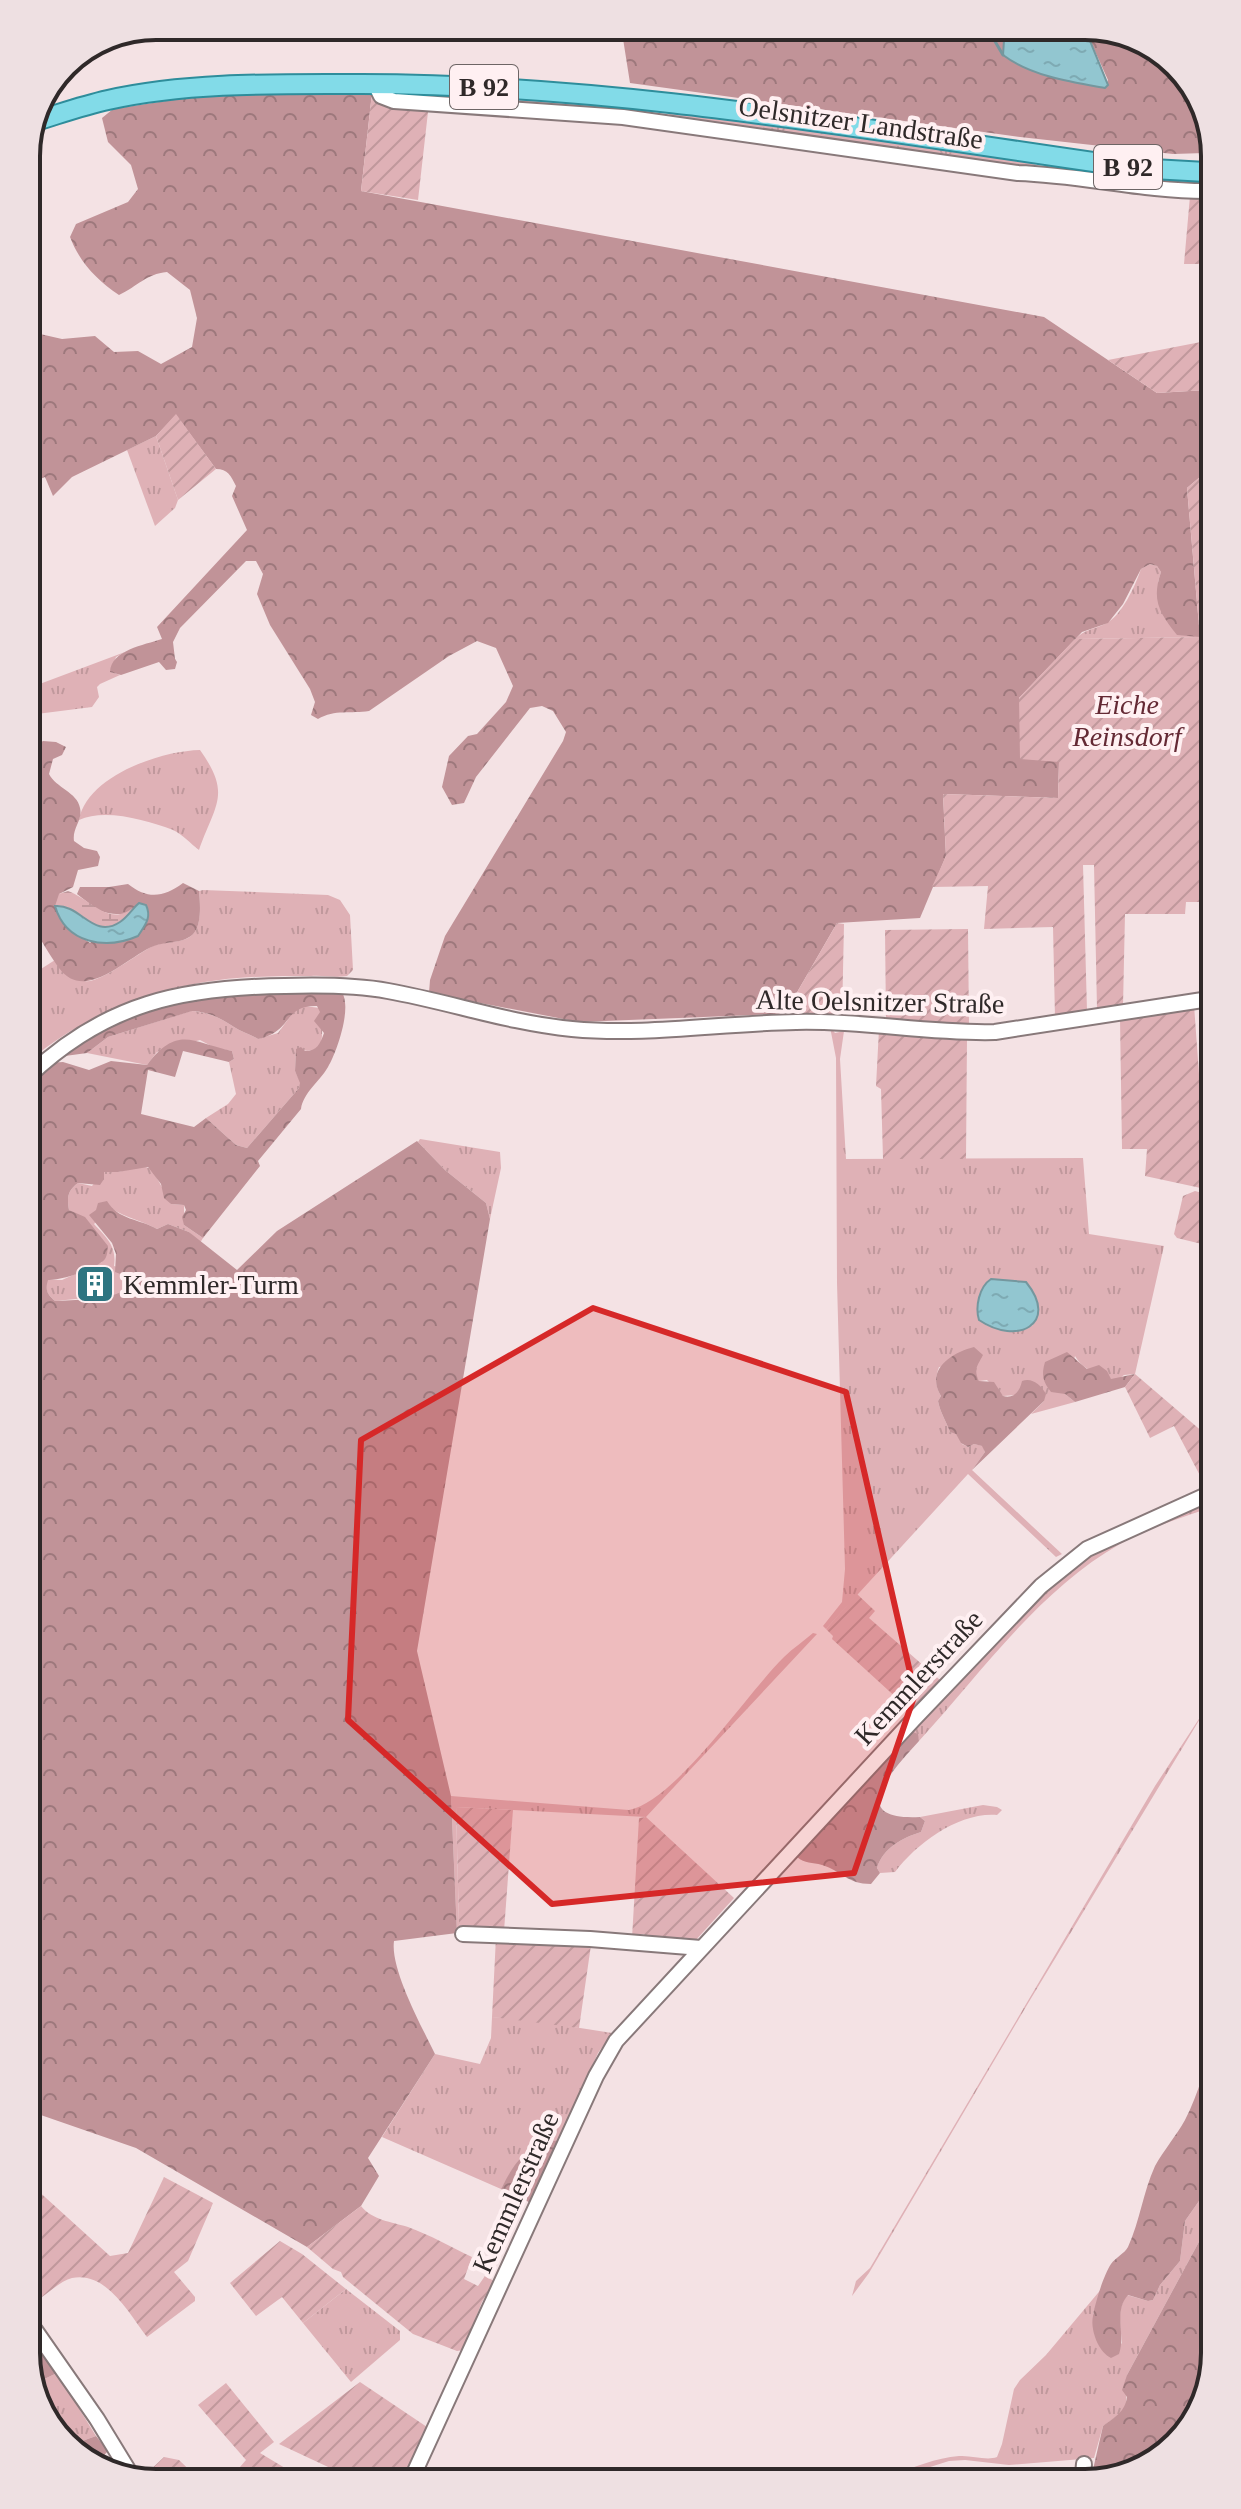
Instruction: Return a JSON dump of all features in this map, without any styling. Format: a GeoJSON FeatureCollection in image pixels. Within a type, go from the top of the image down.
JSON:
{"type":"FeatureCollection","features":[{"type":"Feature","properties":{"kind":"main road","name":"Oelsnitzer Landstraße"},"geometry":{"type":"LineString","coordinates":[[47,118],[109,99],[260,86],[375,84],[545,90],[663,103],[1052,165],[1201,172]]}},
{"type":"Feature","properties":{"kind":"street","name":"Oelsnitzer Landstraße"},"geometry":{"type":"LineString","coordinates":[[375,84],[385,99],[394,101],[623,117],[1018,173],[1052,165],[1134,187],[1201,191]]}},
{"type":"Feature","properties":{"kind":"street"},"geometry":{"type":"LineString","coordinates":[[662,124],[663,103]]}},
{"type":"Feature","properties":{"kind":"street","name":"Alte Oelsnitzer Straße"},"geometry":{"type":"LineString","coordinates":[[40,1066],[71,1039],[97,1025],[158,1000],[233,986],[359,987],[574,1030],[670,1030],[838,1022],[960,1033],[995,1032],[1201,1000]]}},
{"type":"Feature","properties":{"kind":"street","name":"Kemmlerstraße"},"geometry":{"type":"LineString","coordinates":[[416,2469],[596,2076],[616,2041],[1041,1586],[1087,1549],[1201,1498]]}},
{"type":"Feature","properties":{"kind":"street"},"geometry":{"type":"LineString","coordinates":[[463,1934],[590,1939],[701,1948]]}},
{"type":"Feature","properties":{"kind":"street"},"geometry":{"type":"LineString","coordinates":[[40,2337],[125,2465]]}},
{"type":"Feature","properties":{"kind":"highlighted area"},"geometry":{"type":"Polygon","coordinates":[[[593,1308],[846,1392],[915,1694],[854,1873],[552,1904],[348,1720],[361,1440],[593,1308]]]}},
{"type":"Feature","properties":{"kind":"green space"},"geometry":{"type":"Polygon","coordinates":[[[623,40],[1004,40],[1003,55],[1027,67],[1105,88],[1108,80],[1092,40],[1136,52],[1172,80],[1192,112],[1199,133],[1201,153],[1173,154],[1020,137],[630,83],[623,40]]]}},
{"type":"Feature","properties":{"kind":"green space"},"geometry":{"type":"Polygon","coordinates":[[[388,92],[543,96],[656,109],[649,115],[630,109],[404,99],[388,92]]]}},
{"type":"Feature","properties":{"kind":"green space"},"geometry":{"type":"Polygon","coordinates":[[[372,93],[361,191],[1044,317],[1157,393],[1201,390],[1201,476],[1187,488],[1200,637],[1177,635],[1157,599],[1161,572],[1157,566],[1150,564],[1141,569],[1123,604],[1108,623],[1082,632],[1019,698],[1059,762],[1058,798],[943,794],[946,856],[920,918],[837,923],[792,1001],[779,1014],[579,1022],[429,993],[430,980],[445,936],[563,741],[566,732],[553,711],[542,706],[530,708],[476,777],[464,803],[452,805],[442,787],[449,756],[468,736],[477,734],[506,702],[513,686],[496,648],[477,641],[449,656],[369,711],[337,713],[318,719],[311,715],[315,702],[310,689],[270,625],[257,594],[263,574],[256,561],[246,561],[180,628],[173,642],[177,662],[175,669],[166,670],[159,662],[121,675],[110,672],[116,658],[122,653],[162,639],[157,627],[247,530],[232,496],[236,486],[231,476],[216,469],[176,415],[156,436],[72,477],[53,496],[45,477],[40,479],[40,334],[62,339],[95,336],[114,352],[138,351],[161,364],[192,347],[197,318],[190,290],[167,272],[148,278],[119,295],[90,270],[70,237],[76,224],[128,202],[138,189],[131,165],[108,142],[102,118],[113,109],[192,97],[372,93]]]}},
{"type":"Feature","properties":{"kind":"green space"},"geometry":{"type":"Polygon","coordinates":[[[372,93],[392,107],[428,112],[418,200],[361,191],[372,93]]]}},
{"type":"Feature","properties":{"kind":"green space"},"geometry":{"type":"Polygon","coordinates":[[[669,112],[1039,161],[1033,167],[1019,169],[670,121],[669,112]]]}},
{"type":"Feature","properties":{"kind":"green space"},"geometry":{"type":"Polygon","coordinates":[[[1190,196],[1201,196],[1201,264],[1184,264],[1190,196]]]}},
{"type":"Feature","properties":{"kind":"green space"},"geometry":{"type":"Polygon","coordinates":[[[1201,342],[1201,390],[1157,393],[1108,360],[1201,342]]]}},
{"type":"Feature","properties":{"kind":"green space"},"geometry":{"type":"Polygon","coordinates":[[[176,414],[216,469],[178,500],[156,436],[176,414]]]}},
{"type":"Feature","properties":{"kind":"green space"},"geometry":{"type":"Polygon","coordinates":[[[156,436],[178,500],[175,508],[155,526],[127,450],[156,436]]]}},
{"type":"Feature","properties":{"kind":"green space","name":"Eiche Reinsdorf"},"geometry":{"type":"Polygon","coordinates":[[[1201,476],[1201,902],[1186,902],[1185,914],[1125,914],[1123,1006],[1097,1009],[1094,865],[1083,865],[1087,1011],[1055,1018],[1053,927],[984,929],[988,886],[932,887],[946,856],[943,794],[1058,798],[1059,762],[1020,759],[1019,698],[1075,639],[1200,637],[1187,488],[1201,476]]]}},
{"type":"Feature","properties":{"kind":"green space"},"geometry":{"type":"Polygon","coordinates":[[[1150,564],[1157,566],[1161,572],[1158,582],[1200,637],[1075,639],[1105,624],[1117,614],[1141,569],[1150,564]]]}},
{"type":"Feature","properties":{"kind":"green space"},"geometry":{"type":"Polygon","coordinates":[[[125,652],[116,657],[111,672],[120,675],[97,687],[99,697],[92,707],[40,714],[40,684],[125,652]]]}},
{"type":"Feature","properties":{"kind":"green space"},"geometry":{"type":"Polygon","coordinates":[[[56,742],[66,747],[62,755],[53,759],[49,774],[78,803],[81,812],[74,841],[84,848],[97,851],[100,857],[98,866],[78,870],[73,887],[59,894],[67,927],[90,943],[125,914],[98,910],[77,894],[80,887],[128,884],[142,893],[156,895],[183,883],[199,891],[198,924],[190,937],[154,946],[94,979],[81,981],[69,978],[59,968],[40,937],[40,743],[56,742]]]}},
{"type":"Feature","properties":{"kind":"green space"},"geometry":{"type":"Polygon","coordinates":[[[200,750],[216,778],[218,800],[199,850],[173,830],[138,819],[101,815],[79,820],[85,804],[110,779],[146,761],[200,750]]]}},
{"type":"Feature","properties":{"kind":"green space"},"geometry":{"type":"Polygon","coordinates":[[[68,891],[108,913],[125,913],[134,907],[110,928],[101,928],[67,907],[55,906],[59,894],[68,891]]]}},
{"type":"Feature","properties":{"kind":"green space"},"geometry":{"type":"Polygon","coordinates":[[[199,891],[328,895],[340,900],[350,915],[353,970],[342,977],[242,978],[170,990],[118,1007],[93,1019],[40,1053],[40,970],[55,960],[63,970],[84,981],[91,981],[151,947],[189,937],[198,925],[199,891]]]}},
{"type":"Feature","properties":{"kind":"green space"},"geometry":{"type":"Polygon","coordinates":[[[837,923],[844,924],[842,1018],[799,1018],[793,1011],[792,1001],[837,923]]]}},
{"type":"Feature","properties":{"kind":"green space"},"geometry":{"type":"Polygon","coordinates":[[[968,929],[969,1027],[886,1020],[885,930],[968,929]]]}},
{"type":"Feature","properties":{"kind":"green space"},"geometry":{"type":"Polygon","coordinates":[[[340,990],[344,996],[345,1016],[328,1067],[308,1092],[301,1109],[258,1161],[260,1166],[203,1238],[184,1225],[184,1205],[171,1204],[164,1198],[161,1184],[148,1167],[104,1172],[100,1185],[78,1183],[74,1186],[69,1195],[69,1210],[85,1217],[108,1246],[101,1263],[60,1279],[48,1280],[48,1294],[55,1301],[108,1296],[123,1291],[126,1283],[135,1279],[135,1273],[123,1275],[115,1272],[116,1254],[112,1243],[89,1215],[96,1210],[98,1203],[107,1201],[123,1216],[157,1229],[168,1224],[189,1232],[237,1270],[277,1231],[417,1141],[445,1170],[486,1203],[490,1219],[417,1651],[451,1796],[457,1933],[394,1941],[402,1982],[435,2054],[368,2158],[379,2176],[361,2206],[307,2247],[136,2148],[40,2115],[40,1072],[48,1063],[63,1062],[89,1070],[111,1061],[147,1065],[158,1052],[177,1040],[196,1041],[232,1051],[234,1059],[229,1062],[183,1051],[175,1077],[148,1070],[141,1114],[194,1127],[206,1118],[236,1145],[247,1148],[299,1088],[295,1071],[296,1049],[301,1047],[309,1051],[315,1048],[324,1033],[314,1021],[320,1012],[317,1006],[298,1010],[277,1031],[258,1039],[214,1016],[192,1011],[108,1037],[87,1053],[65,1056],[59,1052],[110,1020],[195,995],[340,990]]]}},
{"type":"Feature","properties":{"kind":"green space"},"geometry":{"type":"Polygon","coordinates":[[[1194,1005],[1201,1102],[1201,1188],[1145,1176],[1147,1149],[1122,1149],[1120,1018],[1194,1005]]]}},
{"type":"Feature","properties":{"kind":"green space"},"geometry":{"type":"Polygon","coordinates":[[[304,1006],[320,1008],[322,1040],[315,1049],[296,1049],[295,1071],[301,1083],[299,1088],[247,1148],[236,1145],[206,1118],[228,1104],[236,1094],[229,1062],[234,1059],[232,1051],[215,1048],[200,1040],[157,1052],[147,1065],[87,1053],[108,1037],[191,1011],[214,1016],[258,1039],[278,1033],[295,1010],[304,1006]]]}},
{"type":"Feature","properties":{"kind":"green space"},"geometry":{"type":"Polygon","coordinates":[[[830,1027],[835,1033],[844,1031],[840,1059],[846,1159],[1083,1158],[1089,1234],[1164,1246],[1135,1374],[1124,1375],[1117,1380],[1105,1377],[1088,1369],[1075,1356],[1065,1394],[1075,1402],[1031,1414],[1044,1401],[1021,1388],[1015,1395],[1003,1396],[987,1380],[979,1381],[975,1374],[976,1363],[939,1367],[936,1382],[941,1396],[938,1401],[950,1432],[956,1433],[962,1444],[968,1447],[974,1444],[983,1446],[985,1452],[972,1470],[1062,1554],[1056,1557],[968,1474],[826,1629],[823,1626],[842,1602],[845,1569],[837,1283],[836,1058],[830,1027]],[[997,1279],[986,1325],[1010,1331],[1033,1325],[1037,1308],[1020,1283],[997,1279]]]}},
{"type":"Feature","properties":{"kind":"green space"},"geometry":{"type":"Polygon","coordinates":[[[879,1029],[967,1038],[966,1159],[883,1159],[881,1089],[876,1086],[879,1029]]]}},
{"type":"Feature","properties":{"kind":"green space"},"geometry":{"type":"Polygon","coordinates":[[[420,1139],[500,1152],[501,1168],[490,1219],[486,1203],[445,1170],[418,1142],[420,1139]]]}},
{"type":"Feature","properties":{"kind":"green space"},"geometry":{"type":"Polygon","coordinates":[[[142,1166],[152,1169],[171,1204],[184,1205],[184,1225],[203,1238],[200,1243],[189,1232],[168,1224],[157,1229],[111,1208],[94,1224],[112,1247],[114,1266],[135,1273],[135,1280],[117,1295],[55,1301],[47,1292],[47,1280],[62,1280],[102,1262],[89,1225],[69,1210],[70,1192],[78,1183],[92,1186],[103,1172],[142,1166]]]}},
{"type":"Feature","properties":{"kind":"green space"},"geometry":{"type":"Polygon","coordinates":[[[1195,1191],[1201,1193],[1201,1244],[1177,1238],[1174,1234],[1183,1196],[1195,1191]]]}},
{"type":"Feature","properties":{"kind":"green space"},"geometry":{"type":"Polygon","coordinates":[[[974,1347],[983,1355],[976,1370],[979,1381],[994,1382],[1007,1397],[1016,1393],[1022,1381],[1029,1380],[1039,1385],[1046,1394],[1044,1401],[972,1470],[985,1452],[982,1446],[974,1444],[968,1447],[961,1443],[956,1434],[950,1432],[939,1405],[941,1396],[936,1378],[949,1358],[974,1347]]]}},
{"type":"Feature","properties":{"kind":"green space"},"geometry":{"type":"Polygon","coordinates":[[[1067,1352],[1087,1369],[1099,1365],[1111,1379],[1135,1374],[1125,1387],[1075,1402],[1065,1394],[1051,1392],[1044,1378],[1045,1362],[1067,1352]]]}},
{"type":"Feature","properties":{"kind":"green space"},"geometry":{"type":"Polygon","coordinates":[[[1135,1374],[1201,1430],[1201,1477],[1174,1426],[1150,1438],[1125,1387],[1135,1374]]]}},
{"type":"Feature","properties":{"kind":"green space"},"geometry":{"type":"Polygon","coordinates":[[[1201,1502],[1201,1511],[1120,1544],[1063,1585],[1012,1634],[919,1741],[917,1734],[905,1736],[1045,1589],[1092,1551],[1201,1502]]]}},
{"type":"Feature","properties":{"kind":"green space"},"geometry":{"type":"Polygon","coordinates":[[[857,1594],[875,1611],[869,1618],[940,1680],[911,1711],[832,1639],[833,1636],[826,1629],[857,1594]]]}},
{"type":"Feature","properties":{"kind":"green space"},"geometry":{"type":"Polygon","coordinates":[[[813,1633],[817,1634],[646,1817],[456,1807],[459,1924],[465,1929],[457,1933],[451,1796],[629,1810],[648,1802],[689,1767],[769,1673],[813,1633]]]}},
{"type":"Feature","properties":{"kind":"green space"},"geometry":{"type":"Polygon","coordinates":[[[1201,1716],[1027,2005],[869,2273],[852,2296],[856,2281],[870,2268],[1155,1786],[1201,1716]]]}},
{"type":"Feature","properties":{"kind":"green space"},"geometry":{"type":"Polygon","coordinates":[[[913,1732],[918,1734],[919,1741],[888,1778],[879,1802],[884,1811],[897,1816],[920,1817],[925,1821],[921,1832],[889,1849],[877,1868],[880,1873],[871,1884],[850,1880],[829,1868],[797,1857],[799,1849],[904,1736],[913,1732]]]}},
{"type":"Feature","properties":{"kind":"green space"},"geometry":{"type":"Polygon","coordinates":[[[983,1805],[1002,1810],[997,1815],[983,1815],[954,1824],[927,1840],[895,1872],[880,1873],[877,1868],[889,1849],[921,1832],[925,1821],[920,1817],[983,1805]]]}},
{"type":"Feature","properties":{"kind":"green space"},"geometry":{"type":"Polygon","coordinates":[[[456,1807],[513,1810],[504,1931],[465,1929],[459,1924],[456,1807]]]}},
{"type":"Feature","properties":{"kind":"green space"},"geometry":{"type":"Polygon","coordinates":[[[646,1817],[734,1898],[694,1942],[648,1940],[644,1934],[632,1938],[639,1818],[646,1817]]]}},
{"type":"Feature","properties":{"kind":"green space"},"geometry":{"type":"Polygon","coordinates":[[[496,1937],[541,1940],[543,1944],[591,1945],[579,2028],[492,2017],[496,1937]]]}},
{"type":"Feature","properties":{"kind":"green space"},"geometry":{"type":"Polygon","coordinates":[[[492,2017],[612,2033],[598,2053],[559,2140],[525,2158],[501,2189],[382,2137],[435,2054],[480,2064],[491,2038],[492,2017]]]}},
{"type":"Feature","properties":{"kind":"green space"},"geometry":{"type":"Polygon","coordinates":[[[1201,2080],[1201,2199],[1185,2221],[1180,2261],[1160,2285],[1153,2300],[1128,2295],[1124,2302],[1120,2316],[1121,2346],[1119,2354],[1111,2358],[1099,2346],[1092,2321],[1100,2289],[1111,2264],[1128,2247],[1155,2166],[1190,2110],[1201,2080]]]}},
{"type":"Feature","properties":{"kind":"green space"},"geometry":{"type":"Polygon","coordinates":[[[559,2140],[535,2197],[529,2202],[501,2189],[512,2170],[530,2150],[559,2140]]]}},
{"type":"Feature","properties":{"kind":"green space"},"geometry":{"type":"Polygon","coordinates":[[[164,2177],[213,2203],[188,2261],[174,2272],[195,2301],[147,2337],[116,2296],[96,2281],[72,2278],[40,2298],[40,2193],[110,2256],[128,2253],[164,2177]]]}},
{"type":"Feature","properties":{"kind":"green space"},"geometry":{"type":"Polygon","coordinates":[[[1201,2199],[1201,2238],[1127,2375],[1126,2406],[1103,2426],[1094,2458],[1009,2465],[965,2460],[910,2469],[950,2457],[997,2457],[1014,2389],[1103,2287],[1093,2314],[1122,2344],[1120,2318],[1124,2300],[1127,2295],[1153,2300],[1160,2285],[1180,2261],[1185,2221],[1201,2199]]]}},
{"type":"Feature","properties":{"kind":"green space"},"geometry":{"type":"Polygon","coordinates":[[[361,2206],[376,2217],[416,2230],[472,2257],[464,2279],[478,2286],[485,2276],[494,2281],[463,2350],[457,2351],[413,2334],[307,2247],[361,2206]]]}},
{"type":"Feature","properties":{"kind":"green space"},"geometry":{"type":"Polygon","coordinates":[[[1201,2238],[1201,2353],[1199,2376],[1189,2404],[1172,2429],[1149,2449],[1129,2460],[1093,2468],[1103,2426],[1124,2407],[1127,2397],[1122,2390],[1127,2375],[1201,2238]]]}},
{"type":"Feature","properties":{"kind":"green space"},"geometry":{"type":"Polygon","coordinates":[[[280,2241],[302,2254],[346,2289],[303,2323],[282,2297],[256,2316],[230,2283],[280,2241]]]}},
{"type":"Feature","properties":{"kind":"green space"},"geometry":{"type":"Polygon","coordinates":[[[346,2289],[400,2331],[400,2340],[351,2382],[303,2323],[346,2289]]]}},
{"type":"Feature","properties":{"kind":"green space"},"geometry":{"type":"Polygon","coordinates":[[[40,2347],[57,2373],[43,2380],[40,2347]]]}},
{"type":"Feature","properties":{"kind":"green space"},"geometry":{"type":"Polygon","coordinates":[[[57,2373],[96,2436],[82,2441],[69,2429],[56,2411],[43,2380],[57,2373]]]}},
{"type":"Feature","properties":{"kind":"green space"},"geometry":{"type":"Polygon","coordinates":[[[360,2382],[427,2427],[408,2469],[332,2469],[279,2444],[360,2382]]]}},
{"type":"Feature","properties":{"kind":"green space"},"geometry":{"type":"Polygon","coordinates":[[[226,2383],[274,2442],[260,2453],[285,2469],[238,2469],[246,2460],[198,2405],[226,2383]]]}},
{"type":"Feature","properties":{"kind":"green space"},"geometry":{"type":"Polygon","coordinates":[[[96,2436],[108,2451],[103,2456],[82,2441],[96,2436]]]}},
{"type":"Feature","properties":{"kind":"green space"},"geometry":{"type":"Polygon","coordinates":[[[164,2457],[179,2460],[188,2469],[151,2469],[164,2457]]]}},
{"type":"Feature","properties":{"kind":"water"},"geometry":{"type":"Polygon","coordinates":[[[1004,40],[1090,40],[1108,85],[1105,88],[1039,73],[1003,55],[1004,40]]]}},
{"type":"Feature","properties":{"kind":"water"},"geometry":{"type":"Polygon","coordinates":[[[139,903],[146,905],[148,918],[138,936],[113,943],[78,936],[60,919],[55,906],[72,910],[102,927],[120,922],[139,903]]]}},
{"type":"Feature","properties":{"kind":"water"},"geometry":{"type":"Polygon","coordinates":[[[991,1279],[1026,1282],[1038,1309],[1036,1319],[1030,1326],[1007,1331],[979,1320],[979,1298],[991,1279]]]}},
{"type":"Feature","properties":{"kind":"waterway"},"geometry":{"type":"LineString","coordinates":[[994,40],[1003,55]]}},
{"type":"Feature","properties":{"kind":"place","name":"Kemmler-Turm"},"geometry":{"type":"Point","coordinates":[95,1284]}}]}
